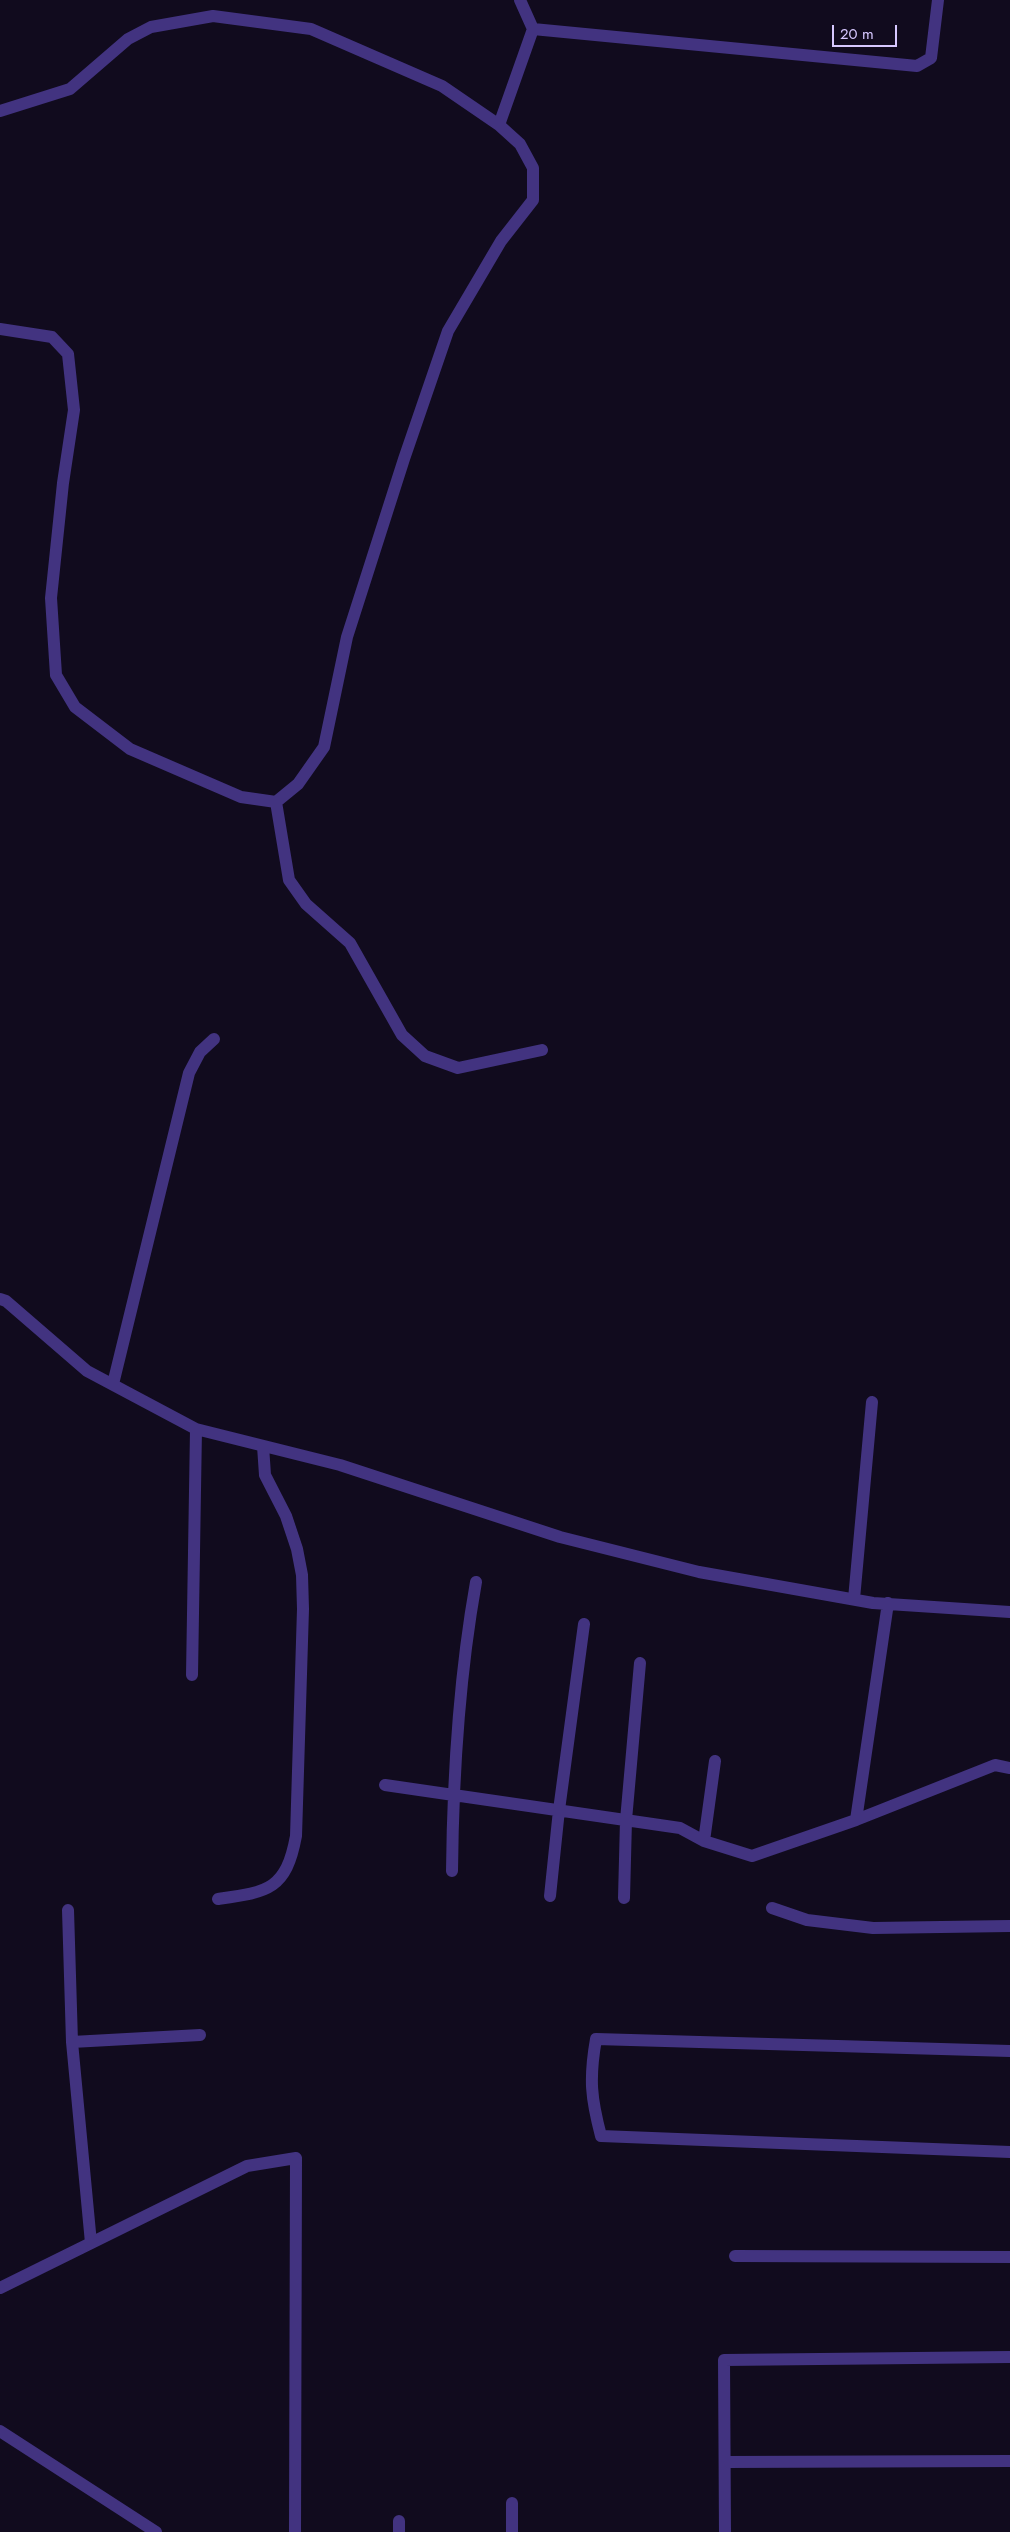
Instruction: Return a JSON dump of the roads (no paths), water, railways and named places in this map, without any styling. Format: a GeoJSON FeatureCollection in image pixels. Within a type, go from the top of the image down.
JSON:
{"type":"FeatureCollection","features":[{"type":"Feature","properties":{"kind":"street"},"geometry":{"type":"LineString","coordinates":[[499,125],[533,29],[520,0]]}},
{"type":"Feature","properties":{"kind":"street"},"geometry":{"type":"LineString","coordinates":[[533,29],[917,66],[931,58],[938,0]]}},
{"type":"Feature","properties":{"kind":"street"},"geometry":{"type":"LineString","coordinates":[[0,111],[70,89],[128,40],[151,27],[213,16],[311,28],[442,86],[499,125],[520,144],[533,168],[533,200],[501,241],[448,331],[404,459],[347,637],[324,747],[298,784],[276,802],[241,796],[130,749],[75,707],[56,675],[51,598],[63,482],[74,410],[68,354],[52,337],[0,329]]}},
{"type":"Feature","properties":{"kind":"street"},"geometry":{"type":"LineString","coordinates":[[276,802],[289,880],[306,904],[350,944],[402,1036],[425,1056],[458,1068],[542,1050]]}},
{"type":"Feature","properties":{"kind":"street"},"geometry":{"type":"LineString","coordinates":[[113,1384],[189,1073],[200,1052],[214,1039]]}},
{"type":"Feature","properties":{"kind":"street"},"geometry":{"type":"LineString","coordinates":[[1,1302],[87,1371],[196,1429],[340,1465],[560,1537],[699,1572],[854,1599],[1010,1612]]}},
{"type":"Feature","properties":{"kind":"street"},"geometry":{"type":"LineString","coordinates":[[854,1599],[872,1402]]}},
{"type":"Feature","properties":{"kind":"street"},"geometry":{"type":"LineString","coordinates":[[192,1675],[196,1429]]}},
{"type":"Feature","properties":{"kind":"street"},"geometry":{"type":"LineString","coordinates":[[218,1899],[253,1894],[275,1885],[291,1860],[296,1836],[303,1609],[302,1574],[297,1549],[286,1516],[265,1475],[263,1446]]}},
{"type":"Feature","properties":{"kind":"street"},"geometry":{"type":"LineString","coordinates":[[452,1871],[453,1795],[466,1639],[476,1582]]}},
{"type":"Feature","properties":{"kind":"street"},"geometry":{"type":"LineString","coordinates":[[856,1820],[888,1603]]}},
{"type":"Feature","properties":{"kind":"street"},"geometry":{"type":"LineString","coordinates":[[550,1896],[559,1810],[584,1624]]}},
{"type":"Feature","properties":{"kind":"street"},"geometry":{"type":"LineString","coordinates":[[624,1898],[626,1820],[640,1663]]}},
{"type":"Feature","properties":{"kind":"street"},"geometry":{"type":"LineString","coordinates":[[704,1840],[715,1761]]}},
{"type":"Feature","properties":{"kind":"street"},"geometry":{"type":"LineString","coordinates":[[385,1785],[680,1828],[704,1840],[752,1856],[856,1820],[995,1765],[1010,1768]]}},
{"type":"Feature","properties":{"kind":"street"},"geometry":{"type":"LineString","coordinates":[[772,1908],[807,1920],[873,1928],[1010,1926]]}},
{"type":"Feature","properties":{"kind":"street"},"geometry":{"type":"LineString","coordinates":[[68,1910],[72,2042],[91,2243]]}},
{"type":"Feature","properties":{"kind":"street"},"geometry":{"type":"LineString","coordinates":[[72,2042],[200,2035]]}},
{"type":"Feature","properties":{"kind":"street"},"geometry":{"type":"LineString","coordinates":[[1010,2051],[596,2039],[590,2070],[593,2104],[600,2136],[1010,2152]]}},
{"type":"Feature","properties":{"kind":"street"},"geometry":{"type":"LineString","coordinates":[[0,2288],[247,2166],[296,2158],[295,2532]]}},
{"type":"Feature","properties":{"kind":"street"},"geometry":{"type":"LineString","coordinates":[[735,2256],[1010,2257]]}},
{"type":"Feature","properties":{"kind":"street"},"geometry":{"type":"LineString","coordinates":[[725,2532],[724,2360],[1010,2357]]}},
{"type":"Feature","properties":{"kind":"street"},"geometry":{"type":"LineString","coordinates":[[0,2431],[156,2532]]}},
{"type":"Feature","properties":{"kind":"street"},"geometry":{"type":"LineString","coordinates":[[725,2462],[1010,2461]]}},
{"type":"Feature","properties":{"kind":"street"},"geometry":{"type":"LineString","coordinates":[[512,2503],[512,2532]]}}]}
